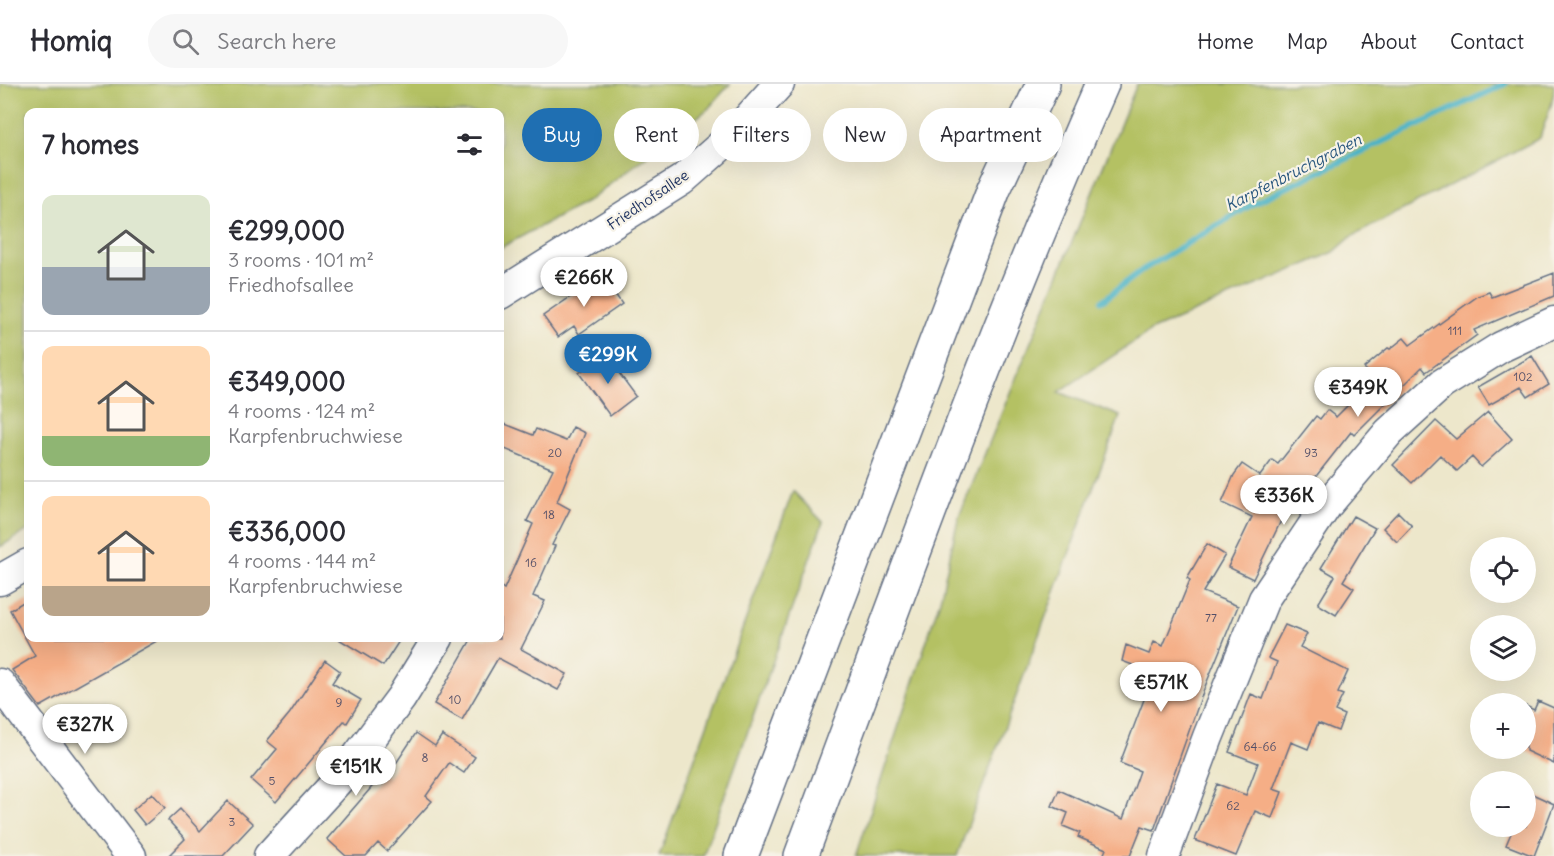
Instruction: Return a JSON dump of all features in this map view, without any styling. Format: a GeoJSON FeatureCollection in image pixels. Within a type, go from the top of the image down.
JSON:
{"type":"FeatureCollection","features":[{"type":"Feature","properties":{"kind":"highway"},"geometry":{"type":"LineString","coordinates":[[741,856],[994,189],[1043,84]]}},
{"type":"Feature","properties":{"kind":"highway"},"geometry":{"type":"LineString","coordinates":[[801,856],[989,351],[1046,210],[1102,84]]}},
{"type":"Feature","properties":{"kind":"street","name":"Friedhofsallee"},"geometry":{"type":"LineString","coordinates":[[504,291],[682,180],[733,135],[779,84]]}},
{"type":"Feature","properties":{"kind":"street"},"geometry":{"type":"LineString","coordinates":[[1164,856],[1264,599],[1327,505],[1389,432],[1442,384],[1502,346],[1554,321]]}},
{"type":"Feature","properties":{"kind":"street"},"geometry":{"type":"LineString","coordinates":[[0,580],[24,566]]}},
{"type":"Feature","properties":{"kind":"street"},"geometry":{"type":"LineString","coordinates":[[269,856],[344,774],[401,698],[436,642]]}},
{"type":"Feature","properties":{"kind":"street"},"geometry":{"type":"LineString","coordinates":[[0,684],[131,856]]}},
{"type":"Feature","properties":{"kind":"green space"},"geometry":{"type":"Polygon","coordinates":[[[0,84],[730,84],[699,116],[699,108],[614,108],[614,162],[639,162],[588,201],[504,246],[504,108],[24,108],[24,532],[0,547],[0,84]]]}},
{"type":"Feature","properties":{"kind":"green space"},"geometry":{"type":"Polygon","coordinates":[[[1137,84],[1554,84],[1554,92],[1540,138],[1351,237],[1334,252],[1152,330],[1059,392],[1120,416],[957,856],[856,856],[940,600],[958,519],[1137,84]]]}},
{"type":"Feature","properties":{"kind":"green space"},"geometry":{"type":"Polygon","coordinates":[[[793,491],[823,522],[703,856],[659,856],[793,491]]]}},
{"type":"Feature","properties":{"kind":"building"},"geometry":{"type":"Polygon","coordinates":[[[1554,273],[1554,296],[1474,330],[1477,335],[1426,372],[1422,367],[1354,435],[1351,432],[1295,503],[1291,500],[1253,579],[1228,567],[1252,517],[1222,503],[1234,475],[1242,464],[1260,476],[1272,460],[1278,464],[1316,416],[1320,419],[1327,410],[1336,417],[1375,378],[1364,368],[1404,338],[1410,345],[1478,296],[1489,292],[1492,297],[1554,273]]]}},
{"type":"Feature","properties":{"kind":"building"},"geometry":{"type":"Polygon","coordinates":[[[602,275],[622,304],[579,334],[574,326],[558,337],[543,316],[602,275]]]}},
{"type":"Feature","properties":{"kind":"building"},"geometry":{"type":"Polygon","coordinates":[[[605,354],[636,396],[610,416],[579,373],[605,354]]]}},
{"type":"Feature","properties":{"kind":"building"},"geometry":{"type":"Polygon","coordinates":[[[1532,356],[1549,384],[1528,397],[1521,387],[1489,405],[1478,387],[1532,356]]]}},
{"type":"Feature","properties":{"kind":"building"},"geometry":{"type":"Polygon","coordinates":[[[1488,412],[1512,439],[1481,467],[1472,457],[1457,471],[1440,455],[1412,483],[1393,465],[1436,421],[1456,439],[1488,412]]]}},
{"type":"Feature","properties":{"kind":"building"},"geometry":{"type":"Polygon","coordinates":[[[504,424],[533,435],[536,429],[566,441],[573,427],[585,433],[557,502],[570,509],[552,545],[555,546],[533,596],[545,601],[521,649],[567,674],[558,690],[498,658],[462,720],[434,704],[470,642],[504,642],[504,589],[533,524],[527,521],[553,469],[504,449],[504,424]]]}},
{"type":"Feature","properties":{"kind":"building"},"geometry":{"type":"Polygon","coordinates":[[[1398,512],[1412,526],[1397,542],[1383,528],[1398,512]]]}},
{"type":"Feature","properties":{"kind":"building"},"geometry":{"type":"Polygon","coordinates":[[[1353,516],[1375,528],[1343,581],[1354,588],[1336,615],[1318,604],[1335,576],[1321,568],[1353,516]]]}},
{"type":"Feature","properties":{"kind":"building"},"geometry":{"type":"Polygon","coordinates":[[[1207,544],[1225,555],[1203,592],[1238,606],[1204,689],[1154,830],[1142,826],[1130,856],[1103,856],[1106,849],[1078,837],[1080,833],[1063,826],[1068,813],[1052,806],[1059,790],[1123,819],[1140,771],[1120,763],[1154,673],[1122,661],[1126,645],[1149,654],[1154,642],[1163,646],[1190,580],[1187,578],[1207,544]]]}},
{"type":"Feature","properties":{"kind":"building"},"geometry":{"type":"Polygon","coordinates":[[[24,601],[24,636],[10,610],[24,601]]]}},
{"type":"Feature","properties":{"kind":"building"},"geometry":{"type":"Polygon","coordinates":[[[1285,625],[1307,634],[1300,647],[1348,671],[1338,693],[1343,695],[1335,711],[1344,715],[1338,731],[1318,723],[1308,749],[1291,742],[1273,789],[1282,792],[1272,818],[1255,811],[1236,856],[1195,840],[1217,784],[1246,795],[1258,763],[1229,752],[1251,694],[1263,699],[1277,662],[1268,658],[1285,625]]]}},
{"type":"Feature","properties":{"kind":"building"},"geometry":{"type":"Polygon","coordinates":[[[27,642],[155,642],[40,707],[12,670],[35,656],[27,642]]]}},
{"type":"Feature","properties":{"kind":"building"},"geometry":{"type":"Polygon","coordinates":[[[344,642],[398,642],[383,666],[344,642]]]}},
{"type":"Feature","properties":{"kind":"building"},"geometry":{"type":"Polygon","coordinates":[[[325,660],[340,671],[332,683],[361,700],[347,723],[344,721],[276,802],[251,780],[277,749],[267,741],[290,713],[325,660]]]}},
{"type":"Feature","properties":{"kind":"building"},"geometry":{"type":"Polygon","coordinates":[[[1538,701],[1554,708],[1554,764],[1536,756],[1536,706],[1538,701]]]}},
{"type":"Feature","properties":{"kind":"building"},"geometry":{"type":"Polygon","coordinates":[[[416,733],[435,746],[442,735],[475,757],[464,773],[449,763],[426,796],[432,801],[387,851],[378,843],[366,856],[346,856],[327,839],[383,774],[387,777],[416,733]]]}},
{"type":"Feature","properties":{"kind":"building"},"geometry":{"type":"Polygon","coordinates":[[[152,793],[165,808],[145,825],[133,810],[152,793]]]}},
{"type":"Feature","properties":{"kind":"building"},"geometry":{"type":"Polygon","coordinates":[[[1536,796],[1554,804],[1534,856],[1506,845],[1509,837],[1536,837],[1536,796]]]}},
{"type":"Feature","properties":{"kind":"building"},"geometry":{"type":"Polygon","coordinates":[[[228,801],[253,824],[223,856],[168,856],[185,839],[168,820],[180,809],[200,831],[228,801]]]}},
{"type":"Feature","properties":{"kind":"waterway","name":"Karpfenbruchgraben"},"geometry":{"type":"LineString","coordinates":[[1102,301],[1144,269],[1258,201],[1505,84]]}}]}
